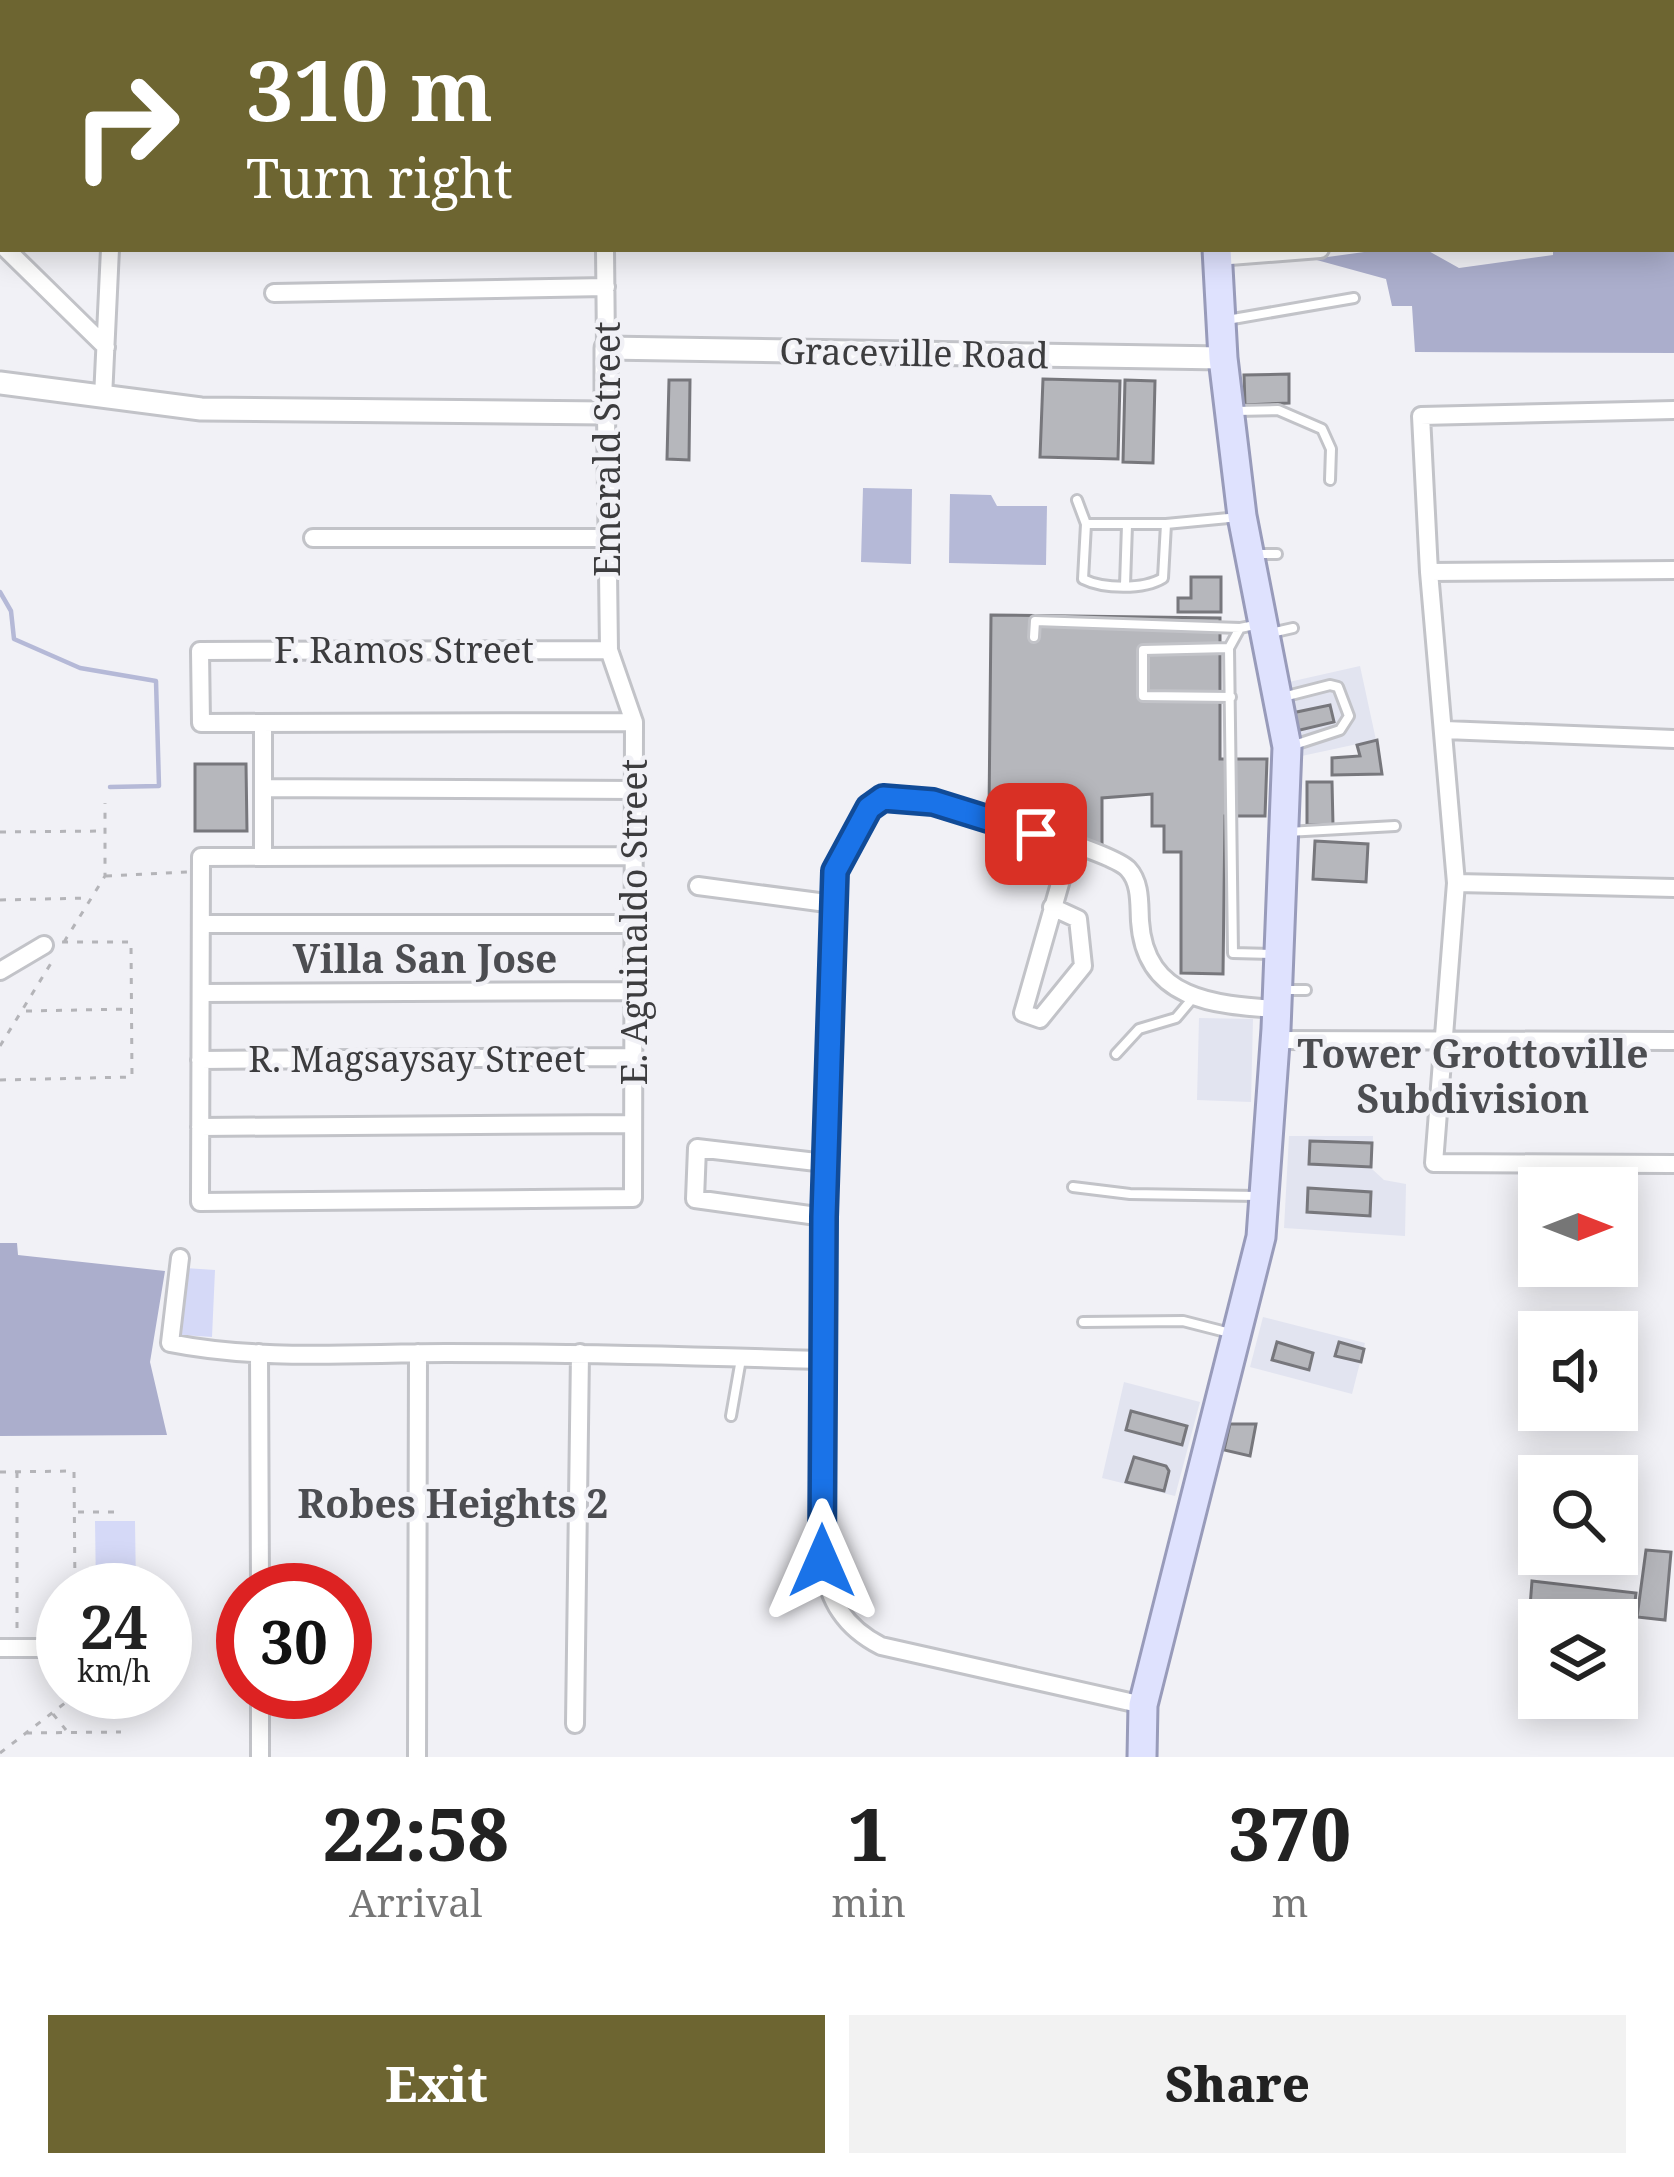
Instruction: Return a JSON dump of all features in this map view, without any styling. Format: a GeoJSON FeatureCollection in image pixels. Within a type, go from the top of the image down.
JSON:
{"type":"FeatureCollection","features":[{"type":"Feature","properties":{"kind":"main road"},"geometry":{"type":"LineString","coordinates":[[1142,1757],[1143,1705],[1257,1257],[1275,1040],[1287,996],[1279,954],[1287,747],[1279,698],[1255,629],[1265,558],[1241,516],[1222,358],[1217,253]]}},
{"type":"Feature","properties":{"kind":"street"},"geometry":{"type":"LineString","coordinates":[[9,252],[106,347]]}},
{"type":"Feature","properties":{"kind":"street"},"geometry":{"type":"LineString","coordinates":[[103,398],[110,252]]}},
{"type":"Feature","properties":{"kind":"street","name":"Emerald Street"},"geometry":{"type":"LineString","coordinates":[[605,252],[609,650]]}},
{"type":"Feature","properties":{"kind":"street"},"geometry":{"type":"LineString","coordinates":[[274,292],[606,287]]}},
{"type":"Feature","properties":{"kind":"street","name":"Graceville Road"},"geometry":{"type":"LineString","coordinates":[[606,348],[1222,358]]}},
{"type":"Feature","properties":{"kind":"street"},"geometry":{"type":"LineString","coordinates":[[0,383],[103,398],[286,412],[606,413]]}},
{"type":"Feature","properties":{"kind":"street"},"geometry":{"type":"LineString","coordinates":[[1674,410],[1421,416],[1429,572],[1456,883],[1434,1163],[1674,1164]]}},
{"type":"Feature","properties":{"kind":"street"},"geometry":{"type":"LineString","coordinates":[[313,538],[607,538]]}},
{"type":"Feature","properties":{"kind":"street"},"geometry":{"type":"LineString","coordinates":[[1429,572],[1674,570]]}},
{"type":"Feature","properties":{"kind":"street","name":"F. Ramos Street"},"geometry":{"type":"LineString","coordinates":[[263,725],[201,723],[200,651],[609,650]]}},
{"type":"Feature","properties":{"kind":"street","name":"E. Aguinaldo Street"},"geometry":{"type":"LineString","coordinates":[[200,1127],[200,1202],[633,1198],[634,722],[609,650]]}},
{"type":"Feature","properties":{"kind":"street"},"geometry":{"type":"LineString","coordinates":[[263,856],[263,725],[634,722]]}},
{"type":"Feature","properties":{"kind":"street"},"geometry":{"type":"LineString","coordinates":[[1445,730],[1674,739]]}},
{"type":"Feature","properties":{"kind":"street"},"geometry":{"type":"LineString","coordinates":[[263,788],[634,790]]}},
{"type":"Feature","properties":{"kind":"street"},"geometry":{"type":"LineString","coordinates":[[1143,1705],[881,1646],[858,1634],[838,1612],[826,1586],[822,1561],[824,1217],[835,871],[869,808],[883,798],[933,802],[1071,844],[1129,869],[1137,883],[1144,949],[1162,978],[1193,998],[1287,996]]}},
{"type":"Feature","properties":{"kind":"street"},"geometry":{"type":"LineString","coordinates":[[1052,908],[1078,919],[1083,966],[1040,1019],[1023,1013],[1052,908],[1071,844]]}},
{"type":"Feature","properties":{"kind":"street"},"geometry":{"type":"LineString","coordinates":[[633,1124],[200,1127],[200,1060],[201,857],[634,856]]}},
{"type":"Feature","properties":{"kind":"street"},"geometry":{"type":"LineString","coordinates":[[1456,883],[1674,888]]}},
{"type":"Feature","properties":{"kind":"street"},"geometry":{"type":"LineString","coordinates":[[698,886],[834,904]]}},
{"type":"Feature","properties":{"kind":"street"},"geometry":{"type":"LineString","coordinates":[[201,924],[634,924]]}},
{"type":"Feature","properties":{"kind":"street"},"geometry":{"type":"LineString","coordinates":[[0,971],[44,945]]}},
{"type":"Feature","properties":{"kind":"street"},"geometry":{"type":"LineString","coordinates":[[201,993],[634,991]]}},
{"type":"Feature","properties":{"kind":"street"},"geometry":{"type":"LineString","coordinates":[[1275,1040],[1331,1032],[1444,1041],[1674,1041]]}},
{"type":"Feature","properties":{"kind":"street","name":"R. Magsaysay Street"},"geometry":{"type":"LineString","coordinates":[[200,1060],[633,1057]]}},
{"type":"Feature","properties":{"kind":"street"},"geometry":{"type":"LineString","coordinates":[[824,1217],[695,1199],[698,1148],[825,1163]]}},
{"type":"Feature","properties":{"kind":"street"},"geometry":{"type":"LineString","coordinates":[[180,1258],[170,1343],[260,1353],[580,1352],[823,1360]]}},
{"type":"Feature","properties":{"kind":"street"},"geometry":{"type":"LineString","coordinates":[[417,1757],[418,1352]]}},
{"type":"Feature","properties":{"kind":"street"},"geometry":{"type":"LineString","coordinates":[[575,1724],[580,1352]]}},
{"type":"Feature","properties":{"kind":"street"},"geometry":{"type":"LineString","coordinates":[[260,1353],[260,1563]]}},
{"type":"Feature","properties":{"kind":"street"},"geometry":{"type":"LineString","coordinates":[[260,1719],[260,1757]]}},
{"type":"Feature","properties":{"kind":"lane"},"geometry":{"type":"LineString","coordinates":[[1220,320],[1354,298]]}},
{"type":"Feature","properties":{"kind":"lane"},"geometry":{"type":"LineString","coordinates":[[1228,412],[1278,410],[1322,430],[1331,449],[1330,480]]}},
{"type":"Feature","properties":{"kind":"lane"},"geometry":{"type":"LineString","coordinates":[[1077,500],[1086,524],[1083,579],[1094,584],[1155,584],[1163,578],[1166,524]]}},
{"type":"Feature","properties":{"kind":"lane"},"geometry":{"type":"LineString","coordinates":[[1086,524],[1166,524],[1241,516]]}},
{"type":"Feature","properties":{"kind":"lane"},"geometry":{"type":"LineString","coordinates":[[1125,585],[1127,525]]}},
{"type":"Feature","properties":{"kind":"lane"},"geometry":{"type":"LineString","coordinates":[[1034,637],[1035,621],[1293,628]]}},
{"type":"Feature","properties":{"kind":"lane"},"geometry":{"type":"LineString","coordinates":[[1231,697],[1142,696],[1143,650],[1229,648],[1255,629]]}},
{"type":"Feature","properties":{"kind":"lane"},"geometry":{"type":"LineString","coordinates":[[1229,648],[1233,953],[1279,954]]}},
{"type":"Feature","properties":{"kind":"lane"},"geometry":{"type":"LineString","coordinates":[[1279,698],[1338,687],[1348,716],[1340,730],[1287,747]]}},
{"type":"Feature","properties":{"kind":"lane"},"geometry":{"type":"LineString","coordinates":[[1286,832],[1395,826]]}},
{"type":"Feature","properties":{"kind":"lane"},"geometry":{"type":"LineString","coordinates":[[1115,1054],[1139,1029],[1176,1018],[1193,998]]}},
{"type":"Feature","properties":{"kind":"lane"},"geometry":{"type":"LineString","coordinates":[[1073,1187],[1130,1194],[1265,1197]]}},
{"type":"Feature","properties":{"kind":"lane"},"geometry":{"type":"LineString","coordinates":[[1083,1322],[1183,1321],[1237,1335]]}},
{"type":"Feature","properties":{"kind":"lane"},"geometry":{"type":"LineString","coordinates":[[731,1416],[741,1358]]}},
{"type":"Feature","properties":{"kind":"path"},"geometry":{"type":"LineString","coordinates":[[105,802],[104,876],[201,872]]}},
{"type":"Feature","properties":{"kind":"path"},"geometry":{"type":"LineString","coordinates":[[0,832],[105,831]]}},
{"type":"Feature","properties":{"kind":"path"},"geometry":{"type":"LineString","coordinates":[[0,900],[91,898]]}},
{"type":"Feature","properties":{"kind":"path"},"geometry":{"type":"LineString","coordinates":[[0,1080],[132,1077],[131,942],[64,942]]}},
{"type":"Feature","properties":{"kind":"path"},"geometry":{"type":"LineString","coordinates":[[21,1011],[132,1009]]}},
{"type":"Feature","properties":{"kind":"path"},"geometry":{"type":"LineString","coordinates":[[0,1472],[74,1471],[75,1563]]}},
{"type":"Feature","properties":{"kind":"path"},"geometry":{"type":"LineString","coordinates":[[9,1648],[17,1472]]}},
{"type":"Feature","properties":{"kind":"path"},"geometry":{"type":"LineString","coordinates":[[74,1512],[118,1512]]}},
{"type":"Feature","properties":{"kind":"path"},"geometry":{"type":"LineString","coordinates":[[0,1753],[44,1719]]}},
{"type":"Feature","properties":{"kind":"path"},"geometry":{"type":"LineString","coordinates":[[57,1719],[68,1732]]}},
{"type":"Feature","properties":{"kind":"path"},"geometry":{"type":"LineString","coordinates":[[26,1733],[121,1732]]}},
{"type":"Feature","properties":{"kind":"shaded area"},"geometry":{"type":"Polygon","coordinates":[[[1364,252],[1430,252],[1459,268],[1553,255],[1674,252],[1674,353],[1415,352],[1412,306],[1392,306],[1386,279],[1313,259],[1364,252]]]}},
{"type":"Feature","properties":{"kind":"shaded area"},"geometry":{"type":"Polygon","coordinates":[[[863,488],[912,489],[911,564],[861,562],[863,488]]]}},
{"type":"Feature","properties":{"kind":"shaded area"},"geometry":{"type":"Polygon","coordinates":[[[950,494],[991,495],[997,506],[1047,506],[1046,565],[949,563],[950,494]]]}},
{"type":"Feature","properties":{"kind":"shaded area"},"geometry":{"type":"Polygon","coordinates":[[[1360,666],[1376,740],[1297,757],[1280,684],[1360,666]]]}},
{"type":"Feature","properties":{"kind":"shaded area"},"geometry":{"type":"Polygon","coordinates":[[[1199,1018],[1253,1019],[1251,1102],[1197,1100],[1199,1018]]]}},
{"type":"Feature","properties":{"kind":"shaded area"},"geometry":{"type":"Polygon","coordinates":[[[1289,1136],[1373,1136],[1372,1169],[1384,1180],[1406,1184],[1405,1236],[1284,1228],[1289,1136]]]}},
{"type":"Feature","properties":{"kind":"shaded area"},"geometry":{"type":"Polygon","coordinates":[[[0,1243],[17,1243],[18,1255],[165,1271],[150,1362],[167,1435],[0,1436],[0,1243]]]}},
{"type":"Feature","properties":{"kind":"shaded area"},"geometry":{"type":"Polygon","coordinates":[[[185,1268],[215,1270],[212,1337],[182,1335],[185,1268]]]}},
{"type":"Feature","properties":{"kind":"shaded area"},"geometry":{"type":"Polygon","coordinates":[[[1263,1317],[1365,1343],[1352,1394],[1250,1367],[1263,1317]]]}},
{"type":"Feature","properties":{"kind":"shaded area"},"geometry":{"type":"Polygon","coordinates":[[[1124,1382],[1200,1402],[1175,1496],[1102,1478],[1124,1382]]]}},
{"type":"Feature","properties":{"kind":"shaded area"},"geometry":{"type":"Polygon","coordinates":[[[95,1521],[135,1521],[136,1563],[96,1563],[95,1521]]]}},
{"type":"Feature","properties":{"kind":"building"},"geometry":{"type":"Polygon","coordinates":[[[1289,374],[1289,403],[1245,405],[1244,375],[1289,374]]]}},
{"type":"Feature","properties":{"kind":"building"},"geometry":{"type":"Polygon","coordinates":[[[1043,379],[1120,381],[1118,459],[1040,457],[1043,379]]]}},
{"type":"Feature","properties":{"kind":"building"},"geometry":{"type":"Polygon","coordinates":[[[669,380],[690,380],[689,460],[667,459],[669,380]]]}},
{"type":"Feature","properties":{"kind":"building"},"geometry":{"type":"Polygon","coordinates":[[[1125,380],[1155,381],[1153,463],[1123,462],[1125,380]]]}},
{"type":"Feature","properties":{"kind":"building"},"geometry":{"type":"Polygon","coordinates":[[[1191,577],[1221,577],[1221,612],[1178,612],[1178,598],[1191,598],[1191,577]]]}},
{"type":"Feature","properties":{"kind":"building"},"geometry":{"type":"Polygon","coordinates":[[[991,615],[1220,618],[1220,759],[1267,759],[1265,816],[1225,816],[1223,974],[1181,973],[1181,852],[1164,852],[1164,826],[1152,826],[1152,794],[1102,798],[1102,846],[989,813],[991,615]]]}},
{"type":"Feature","properties":{"kind":"building"},"geometry":{"type":"Polygon","coordinates":[[[1330,705],[1334,722],[1296,731],[1292,713],[1330,705]]]}},
{"type":"Feature","properties":{"kind":"building"},"geometry":{"type":"Polygon","coordinates":[[[1377,740],[1382,774],[1332,775],[1332,758],[1360,756],[1357,745],[1377,740]]]}},
{"type":"Feature","properties":{"kind":"building"},"geometry":{"type":"Polygon","coordinates":[[[195,764],[246,764],[247,831],[195,831],[195,764]]]}},
{"type":"Feature","properties":{"kind":"building"},"geometry":{"type":"Polygon","coordinates":[[[1307,782],[1332,782],[1333,825],[1307,825],[1307,782]]]}},
{"type":"Feature","properties":{"kind":"building"},"geometry":{"type":"Polygon","coordinates":[[[1315,841],[1368,844],[1366,882],[1313,879],[1315,841]]]}},
{"type":"Feature","properties":{"kind":"building"},"geometry":{"type":"Polygon","coordinates":[[[1310,1141],[1372,1143],[1371,1167],[1309,1164],[1310,1141]]]}},
{"type":"Feature","properties":{"kind":"building"},"geometry":{"type":"Polygon","coordinates":[[[1308,1188],[1371,1192],[1370,1216],[1307,1212],[1308,1188]]]}},
{"type":"Feature","properties":{"kind":"building"},"geometry":{"type":"Polygon","coordinates":[[[1277,1342],[1313,1353],[1309,1370],[1272,1360],[1277,1342]]]}},
{"type":"Feature","properties":{"kind":"building"},"geometry":{"type":"Polygon","coordinates":[[[1339,1342],[1364,1349],[1361,1362],[1335,1356],[1339,1342]]]}},
{"type":"Feature","properties":{"kind":"building"},"geometry":{"type":"Polygon","coordinates":[[[1131,1411],[1187,1426],[1182,1445],[1126,1430],[1131,1411]]]}},
{"type":"Feature","properties":{"kind":"building"},"geometry":{"type":"Polygon","coordinates":[[[1230,1424],[1256,1424],[1250,1456],[1224,1450],[1230,1424]]]}},
{"type":"Feature","properties":{"kind":"building"},"geometry":{"type":"Polygon","coordinates":[[[1134,1457],[1166,1466],[1164,1491],[1126,1482],[1134,1457]]]}},
{"type":"Feature","properties":{"kind":"building"},"geometry":{"type":"Polygon","coordinates":[[[1646,1550],[1671,1552],[1665,1620],[1638,1617],[1646,1550]]]}},
{"type":"Feature","properties":{"kind":"building"},"geometry":{"type":"Polygon","coordinates":[[[1532,1581],[1636,1593],[1635,1599],[1531,1599],[1532,1581]]]}},
{"type":"Feature","properties":{"kind":"waterway"},"geometry":{"type":"LineString","coordinates":[[0,592],[11,611],[14,639],[80,668],[156,681],[159,786],[110,787]]}},
{"type":"Feature","properties":{"kind":"district","name":"Villa San Jose"},"geometry":{"type":"Point","coordinates":[425,959]}},
{"type":"Feature","properties":{"kind":"district","name":"Tower Grottoville Subdivision"},"geometry":{"type":"Point","coordinates":[1473,1076]}},
{"type":"Feature","properties":{"kind":"district","name":"Robes Heights 2"},"geometry":{"type":"Point","coordinates":[453,1504]}},
{"type":"Feature","properties":{"kind":"route"},"geometry":{"type":"LineString","coordinates":[[822,1561],[824,1217],[835,871],[869,808],[883,798],[933,802],[1036,834]]}}]}
